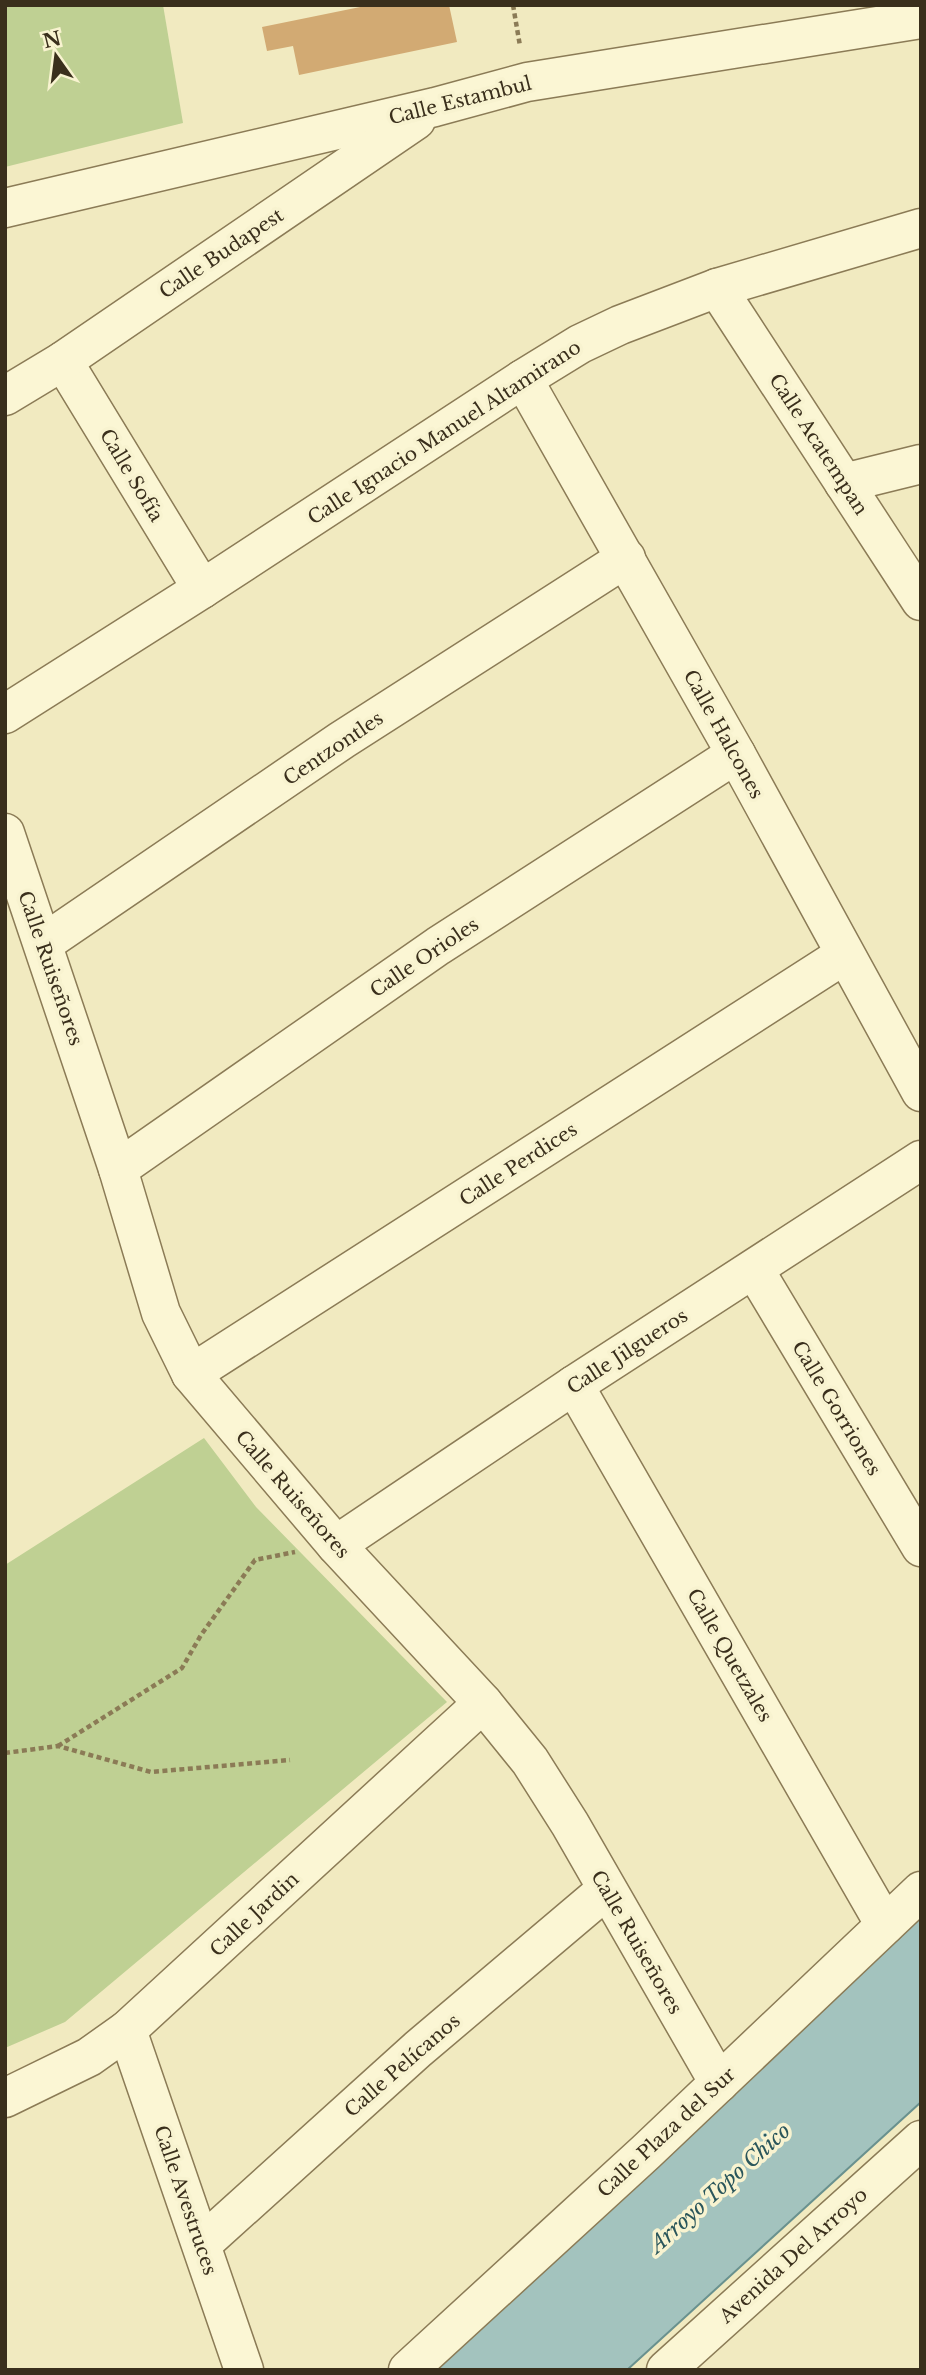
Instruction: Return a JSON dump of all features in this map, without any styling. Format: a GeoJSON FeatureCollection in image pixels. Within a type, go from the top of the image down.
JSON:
{"type":"FeatureCollection","features":[{"type":"Feature","properties":{"kind":"street","name":"Calle Estambul"},"geometry":{"type":"LineString","coordinates":[[5,208],[436,107],[527,82],[921,19]]}},
{"type":"Feature","properties":{"kind":"street","name":"Calle Budapest"},"geometry":{"type":"LineString","coordinates":[[5,396],[63,361],[436,107]]}},
{"type":"Feature","properties":{"kind":"street","name":"Calle Ignacio Manuel Altamirano"},"geometry":{"type":"LineString","coordinates":[[5,714],[580,344],[620,325],[717,288],[921,229]]}},
{"type":"Feature","properties":{"kind":"street","name":"Calle Acatempan"},"geometry":{"type":"LineString","coordinates":[[717,288],[921,601]]}},
{"type":"Feature","properties":{"kind":"street","name":"Calle Sofía"},"geometry":{"type":"LineString","coordinates":[[63,361],[202,589]]}},
{"type":"Feature","properties":{"kind":"street","name":"Calle Halcones"},"geometry":{"type":"LineString","coordinates":[[523,379],[736,754],[921,1092]]}},
{"type":"Feature","properties":{"kind":"street"},"geometry":{"type":"LineString","coordinates":[[844,483],[921,464]]}},
{"type":"Feature","properties":{"kind":"street","name":"Centzontles"},"geometry":{"type":"LineString","coordinates":[[44,943],[342,740],[626,558]]}},
{"type":"Feature","properties":{"kind":"street","name":"Calle Orioles"},"geometry":{"type":"LineString","coordinates":[[118,1169],[438,946],[736,754]]}},
{"type":"Feature","properties":{"kind":"street","name":"Calle Ruiseñores"},"geometry":{"type":"LineString","coordinates":[[5,833],[118,1169],[161,1313],[191,1374],[336,1545],[483,1703],[530,1761],[570,1824],[719,2083]]}},
{"type":"Feature","properties":{"kind":"street","name":"Calle Perdices"},"geometry":{"type":"LineString","coordinates":[[191,1374],[844,955]]}},
{"type":"Feature","properties":{"kind":"street","name":"Calle Jilgueros"},"geometry":{"type":"LineString","coordinates":[[336,1545],[575,1385],[921,1160]]}},
{"type":"Feature","properties":{"kind":"street","name":"Calle Gorriones"},"geometry":{"type":"LineString","coordinates":[[754,1269],[921,1547]]}},
{"type":"Feature","properties":{"kind":"street","name":"Calle Quetzales"},"geometry":{"type":"LineString","coordinates":[[575,1385],[885,1925]]}},
{"type":"Feature","properties":{"kind":"street","name":"Calle Jardin"},"geometry":{"type":"LineString","coordinates":[[5,2098],[89,2057],[127,2031],[483,1703]]}},
{"type":"Feature","properties":{"kind":"street","name":"Calle Pelícanos"},"geometry":{"type":"LineString","coordinates":[[202,2244],[418,2049],[606,1890]]}},
{"type":"Feature","properties":{"kind":"street","name":"Calle Plaza del Sur"},"geometry":{"type":"LineString","coordinates":[[408,2370],[719,2083],[921,1891]]}},
{"type":"Feature","properties":{"kind":"street","name":"Calle Avestruces"},"geometry":{"type":"LineString","coordinates":[[127,2031],[244,2370]]}},
{"type":"Feature","properties":{"kind":"street","name":"Avenida Del Arroyo"},"geometry":{"type":"LineString","coordinates":[[666,2370],[921,2140]]}},
{"type":"Feature","properties":{"kind":"path"},"geometry":{"type":"LineString","coordinates":[[58,1746],[182,1668],[201,1635],[255,1560],[336,1545]]}},
{"type":"Feature","properties":{"kind":"path"},"geometry":{"type":"LineString","coordinates":[[5,1753],[58,1746],[151,1772],[290,1760]]}},
{"type":"Feature","properties":{"kind":"green space"},"geometry":{"type":"Polygon","coordinates":[[[5,5],[163,5],[183,123],[5,167],[5,5]]]}},
{"type":"Feature","properties":{"kind":"green space"},"geometry":{"type":"Polygon","coordinates":[[[204,1438],[256,1507],[447,1702],[65,2022],[5,2048],[5,1565],[204,1438]]]}},
{"type":"Feature","properties":{"kind":"water","name":"Arroyo Topo Chico"},"geometry":{"type":"Polygon","coordinates":[[[921,1891],[921,2102],[627,2370],[407,2370],[921,1891]]]}},
{"type":"Feature","properties":{"kind":"building"},"geometry":{"type":"Polygon","coordinates":[[[370,5],[449,5],[457,42],[299,75],[293,46],[267,51],[262,27],[370,5]]]}}]}
